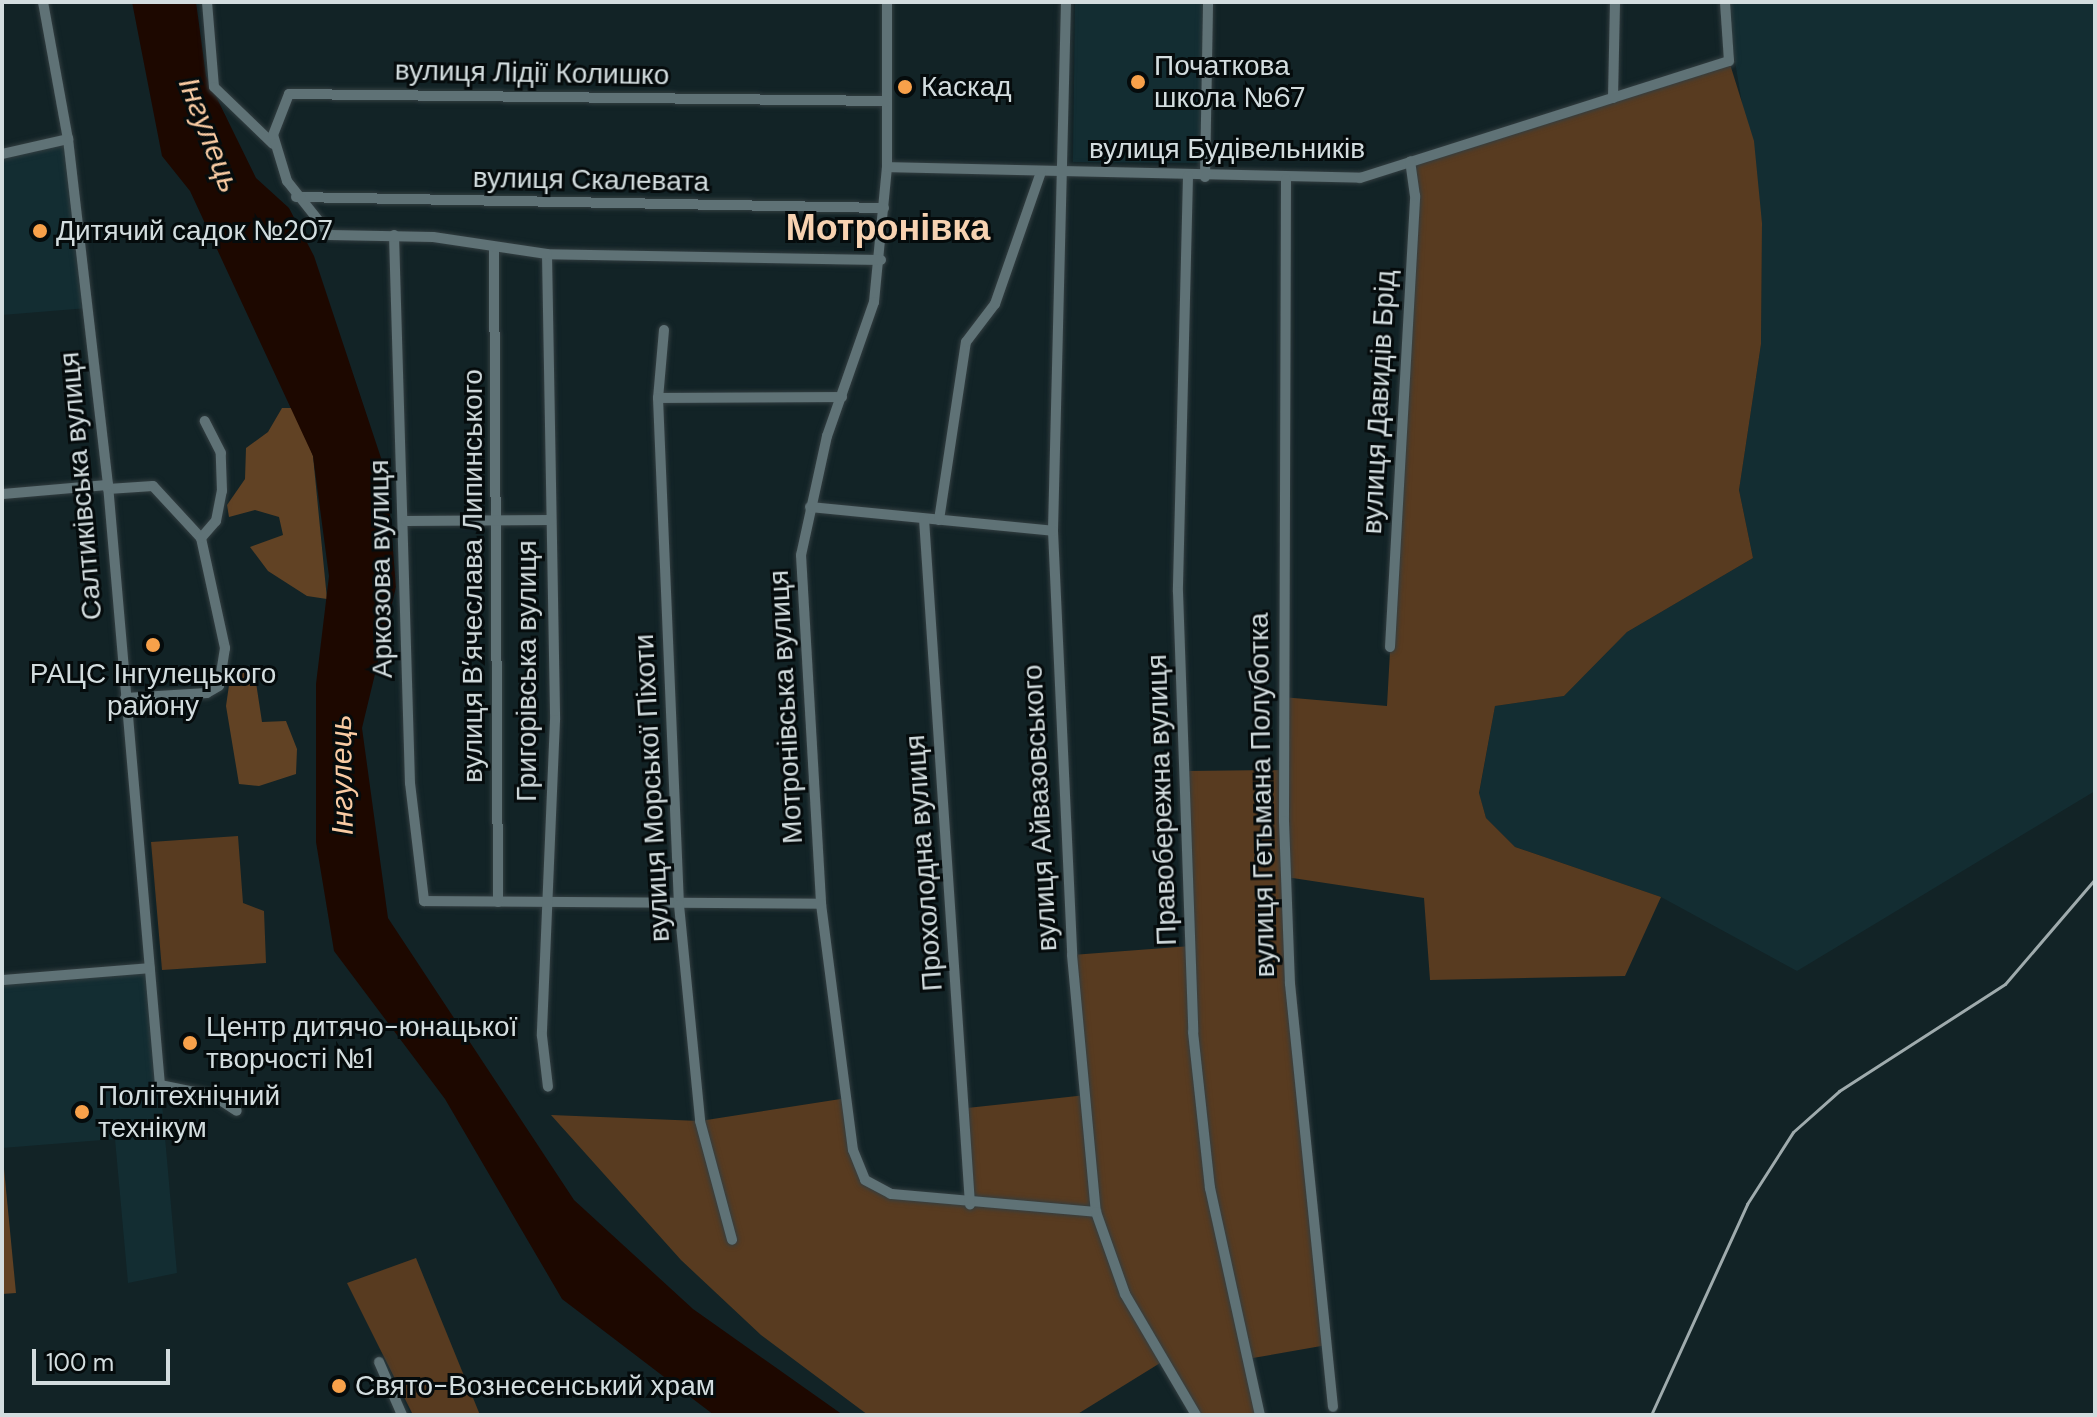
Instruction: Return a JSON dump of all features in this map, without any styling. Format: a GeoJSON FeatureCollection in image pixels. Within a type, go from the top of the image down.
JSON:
{"type":"FeatureCollection","features":[{"type":"Feature","properties":{"kind":"street","name":"Салтиківська вулиця"},"geometry":{"type":"LineString","coordinates":[[43,2],[68,139],[108,487],[160,1085],[214,1096],[237,1111]]}},
{"type":"Feature","properties":{"kind":"street"},"geometry":{"type":"LineString","coordinates":[[207,2],[214,87],[273,144],[296,197],[330,235],[394,235],[547,254],[881,260]]}},
{"type":"Feature","properties":{"kind":"street","name":"Мотронівська вулиця"},"geometry":{"type":"LineString","coordinates":[[887,2],[887,167],[881,260],[810,507],[801,568],[821,904],[856,1165],[865,1180],[891,1194],[970,1204],[1096,1212]]}},
{"type":"Feature","properties":{"kind":"street","name":"вулиця Айвазовського"},"geometry":{"type":"LineString","coordinates":[[1066,2],[1053,531],[1056,706],[1096,1212],[1125,1294],[1196,1415]]}},
{"type":"Feature","properties":{"kind":"street"},"geometry":{"type":"LineString","coordinates":[[1205,177],[1208,2]]}},
{"type":"Feature","properties":{"kind":"street"},"geometry":{"type":"LineString","coordinates":[[1613,98],[1615,2]]}},
{"type":"Feature","properties":{"kind":"street","name":"вулиця Будівельників"},"geometry":{"type":"LineString","coordinates":[[887,167],[1286,179],[1360,178],[1729,61],[1725,2]]}},
{"type":"Feature","properties":{"kind":"street","name":"вулиця Лідії Колишко"},"geometry":{"type":"LineString","coordinates":[[273,144],[289,94],[886,101]]}},
{"type":"Feature","properties":{"kind":"street"},"geometry":{"type":"LineString","coordinates":[[2,154],[68,139]]}},
{"type":"Feature","properties":{"kind":"street","name":"вулиця Давидів Брід"},"geometry":{"type":"LineString","coordinates":[[1390,647],[1415,196],[1410,161]]}},
{"type":"Feature","properties":{"kind":"street"},"geometry":{"type":"LineString","coordinates":[[939,520],[966,342],[995,304],[1041,172]]}},
{"type":"Feature","properties":{"kind":"street","name":"Правобережна вулиця"},"geometry":{"type":"LineString","coordinates":[[1188,176],[1178,592],[1193,1032],[1210,1188],[1260,1415]]}},
{"type":"Feature","properties":{"kind":"street","name":"вулиця Гетьмана Полуботка"},"geometry":{"type":"LineString","coordinates":[[1286,179],[1284,821],[1290,984],[1333,1407]]}},
{"type":"Feature","properties":{"kind":"street","name":"вулиця Скалевата"},"geometry":{"type":"LineString","coordinates":[[296,197],[884,208]]}},
{"type":"Feature","properties":{"kind":"street","name":"Аркозова вулиця"},"geometry":{"type":"LineString","coordinates":[[394,235],[406,521],[410,783],[424,901],[498,902]]}},
{"type":"Feature","properties":{"kind":"street","name":"вулиця В’ячеслава Липинського"},"geometry":{"type":"LineString","coordinates":[[494,249],[498,902]]}},
{"type":"Feature","properties":{"kind":"street","name":"Григорівська вулиця"},"geometry":{"type":"LineString","coordinates":[[547,254],[553,905],[542,1036],[548,1087]]}},
{"type":"Feature","properties":{"kind":"street","name":"вулиця Морської Піхоти"},"geometry":{"type":"LineString","coordinates":[[664,330],[658,398],[679,905],[700,1121],[732,1240]]}},
{"type":"Feature","properties":{"kind":"street"},"geometry":{"type":"LineString","coordinates":[[658,398],[842,397]]}},
{"type":"Feature","properties":{"kind":"street"},"geometry":{"type":"LineString","coordinates":[[201,538],[216,521],[222,491],[221,453],[205,421]]}},
{"type":"Feature","properties":{"kind":"street"},"geometry":{"type":"LineString","coordinates":[[2,494],[153,486],[201,538],[225,648],[219,686],[207,693],[125,698]]}},
{"type":"Feature","properties":{"kind":"street"},"geometry":{"type":"LineString","coordinates":[[810,507],[1053,531]]}},
{"type":"Feature","properties":{"kind":"street","name":"Прохолодна вулиця"},"geometry":{"type":"LineString","coordinates":[[924,519],[970,1204]]}},
{"type":"Feature","properties":{"kind":"street"},"geometry":{"type":"LineString","coordinates":[[406,521],[551,520]]}},
{"type":"Feature","properties":{"kind":"street"},"geometry":{"type":"LineString","coordinates":[[498,902],[553,905],[821,904]]}},
{"type":"Feature","properties":{"kind":"street"},"geometry":{"type":"LineString","coordinates":[[2,980],[150,968]]}},
{"type":"Feature","properties":{"kind":"street"},"geometry":{"type":"LineString","coordinates":[[379,1362],[402,1415]]}},
{"type":"Feature","properties":{"kind":"shaded area","name":"Початкова школа №67"},"geometry":{"type":"Polygon","coordinates":[[[1075,2],[1203,2],[1201,163],[1073,162],[1075,2]]]}},
{"type":"Feature","properties":{"kind":"shaded area"},"geometry":{"type":"Polygon","coordinates":[[[1725,2],[2095,2],[2095,791],[1797,971],[1661,897],[1515,847],[1486,818],[1479,794],[1495,706],[1564,696],[1627,632],[1753,558],[1739,490],[1761,344],[1762,223],[1725,2]]]}},
{"type":"Feature","properties":{"kind":"shaded area"},"geometry":{"type":"Polygon","coordinates":[[[1729,61],[1754,141],[1762,223],[1761,344],[1739,490],[1753,558],[1627,632],[1564,696],[1495,706],[1479,793],[1486,818],[1515,847],[1661,897],[1625,976],[1430,980],[1424,898],[1286,877],[1327,1345],[1247,1359],[1260,1415],[1196,1415],[1165,1360],[1076,1415],[868,1415],[761,1335],[681,1260],[551,1115],[700,1121],[847,1098],[856,1164],[874,1187],[970,1204],[967,1108],[1086,1095],[1072,955],[1191,946],[1185,771],[1283,770],[1282,697],[1387,706],[1415,196],[1410,161],[1729,61]]]}},
{"type":"Feature","properties":{"kind":"shaded area","name":"Дитячий садок №207"},"geometry":{"type":"Polygon","coordinates":[[[68,139],[88,308],[2,315],[2,154],[68,139]]]}},
{"type":"Feature","properties":{"kind":"shaded area"},"geometry":{"type":"Polygon","coordinates":[[[282,408],[296,408],[313,456],[327,599],[307,596],[268,571],[250,547],[283,535],[279,517],[255,510],[229,517],[227,505],[245,479],[246,448],[268,432],[282,408]]]}},
{"type":"Feature","properties":{"kind":"shaded area"},"geometry":{"type":"Polygon","coordinates":[[[245,671],[255,676],[262,722],[286,721],[297,749],[296,774],[259,786],[239,784],[226,706],[230,678],[245,671]]]}},
{"type":"Feature","properties":{"kind":"shaded area"},"geometry":{"type":"Polygon","coordinates":[[[238,836],[243,903],[264,911],[266,963],[162,970],[151,842],[238,836]]]}},
{"type":"Feature","properties":{"kind":"shaded area","name":"Політехнічний технікум"},"geometry":{"type":"Polygon","coordinates":[[[150,968],[177,1273],[128,1283],[115,1139],[2,1148],[2,980],[150,968]]]}},
{"type":"Feature","properties":{"kind":"shaded area"},"geometry":{"type":"Polygon","coordinates":[[[2,1148],[16,1293],[2,1294],[2,1148]]]}},
{"type":"Feature","properties":{"kind":"shaded area"},"geometry":{"type":"Polygon","coordinates":[[[416,1258],[480,1415],[413,1415],[347,1283],[416,1258]]]}},
{"type":"Feature","properties":{"kind":"water","name":"Інгулець"},"geometry":{"type":"Polygon","coordinates":[[[132,2],[196,2],[206,76],[256,178],[289,208],[314,256],[387,476],[396,587],[362,728],[388,918],[574,1200],[693,1309],[843,1415],[714,1415],[562,1299],[445,1099],[334,951],[316,842],[316,684],[329,576],[313,456],[190,191],[162,156],[132,2]]]}},
{"type":"Feature","properties":{"kind":"railway"},"geometry":{"type":"LineString","coordinates":[[1651,1415],[1747,1204],[1793,1132],[1839,1091],[2005,984],[2095,879]]}},
{"type":"Feature","properties":{"kind":"place","name":"Початкова школа №67"},"geometry":{"type":"Point","coordinates":[1138,82]}},
{"type":"Feature","properties":{"kind":"place","name":"Каскад"},"geometry":{"type":"Point","coordinates":[905,87]}},
{"type":"Feature","properties":{"kind":"place","name":"Дитячий садок №207"},"geometry":{"type":"Point","coordinates":[40,231]}},
{"type":"Feature","properties":{"kind":"place","name":"РАЦС Інгулецького району"},"geometry":{"type":"Point","coordinates":[153,645]}},
{"type":"Feature","properties":{"kind":"place","name":"Центр дитячо-юнацької творчості №1"},"geometry":{"type":"Point","coordinates":[190,1043]}},
{"type":"Feature","properties":{"kind":"place","name":"Політехнічний технікум"},"geometry":{"type":"Point","coordinates":[82,1112]}},
{"type":"Feature","properties":{"kind":"place","name":"Свято-Вознесенський храм"},"geometry":{"type":"Point","coordinates":[339,1386]}},
{"type":"Feature","properties":{"kind":"district","name":"Мотронівка"},"geometry":{"type":"Point","coordinates":[888,228]}}]}
